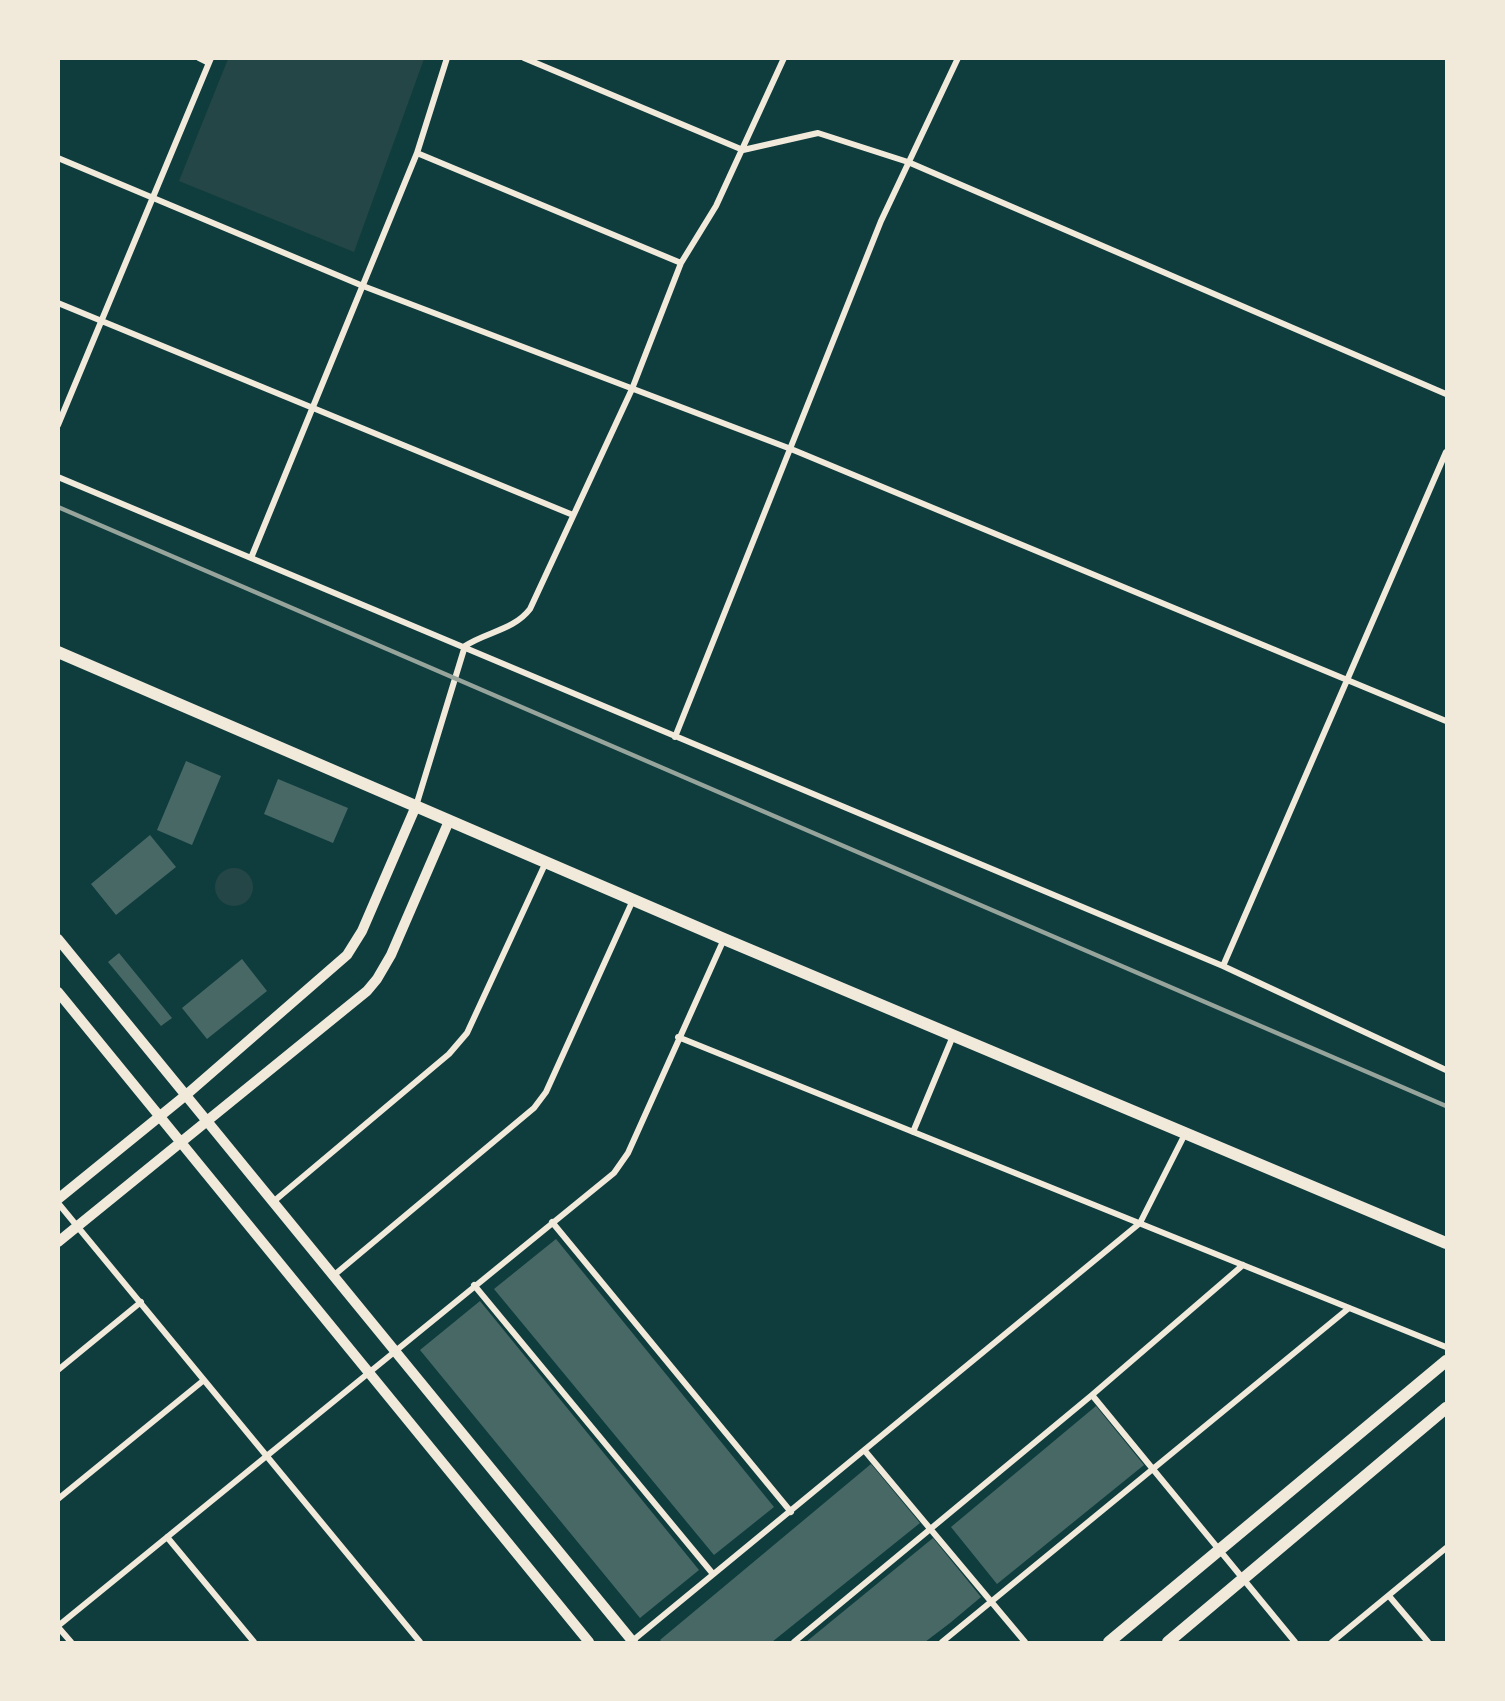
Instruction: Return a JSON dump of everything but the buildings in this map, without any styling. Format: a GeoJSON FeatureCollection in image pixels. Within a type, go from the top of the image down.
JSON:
{"type":"FeatureCollection","features":[{"type":"Feature","properties":{"kind":"main road"},"geometry":{"type":"LineString","coordinates":[[58,652],[724,939],[1446,1244]]}},
{"type":"Feature","properties":{"kind":"main road"},"geometry":{"type":"LineString","coordinates":[[1110,1642],[1221,1552],[1446,1361]]}},
{"type":"Feature","properties":{"kind":"main road"},"geometry":{"type":"LineString","coordinates":[[1168,1642],[1245,1580],[1446,1408]]}},
{"type":"Feature","properties":{"kind":"street"},"geometry":{"type":"LineString","coordinates":[[58,425],[210,61],[199,58]]}},
{"type":"Feature","properties":{"kind":"street"},"geometry":{"type":"LineString","coordinates":[[251,558],[417,153],[447,58]]}},
{"type":"Feature","properties":{"kind":"street"},"geometry":{"type":"LineString","coordinates":[[524,58],[743,150],[818,133],[908,162],[1446,393]]}},
{"type":"Feature","properties":{"kind":"street"},"geometry":{"type":"LineString","coordinates":[[420,1642],[58,1201],[186,1095],[347,955],[362,931],[416,806],[465,646],[478,638],[522,620],[530,609],[632,389],[681,263],[716,207],[784,58]]}},
{"type":"Feature","properties":{"kind":"street"},"geometry":{"type":"LineString","coordinates":[[675,737],[881,221],[957,58]]}},
{"type":"Feature","properties":{"kind":"street"},"geometry":{"type":"LineString","coordinates":[[417,153],[681,263]]}},
{"type":"Feature","properties":{"kind":"street"},"geometry":{"type":"LineString","coordinates":[[58,158],[363,286],[791,449],[1446,721]]}},
{"type":"Feature","properties":{"kind":"street"},"geometry":{"type":"LineString","coordinates":[[58,303],[573,515]]}},
{"type":"Feature","properties":{"kind":"street"},"geometry":{"type":"LineString","coordinates":[[1222,966],[1446,452]]}},
{"type":"Feature","properties":{"kind":"street"},"geometry":{"type":"LineString","coordinates":[[58,477],[465,646],[675,737],[1222,966],[1446,1070]]}},
{"type":"Feature","properties":{"kind":"street"},"geometry":{"type":"LineString","coordinates":[[58,1242],[367,991],[391,955],[449,821]]}},
{"type":"Feature","properties":{"kind":"street"},"geometry":{"type":"LineString","coordinates":[[273,1202],[449,1054],[467,1033],[546,862]]}},
{"type":"Feature","properties":{"kind":"street"},"geometry":{"type":"LineString","coordinates":[[333,1276],[534,1108],[546,1092],[633,900]]}},
{"type":"Feature","properties":{"kind":"street"},"geometry":{"type":"LineString","coordinates":[[58,939],[631,1642],[866,1451],[1140,1223],[1185,1134]]}},
{"type":"Feature","properties":{"kind":"street"},"geometry":{"type":"LineString","coordinates":[[71,1642],[58,1627],[394,1350],[614,1173],[628,1153],[678,1037],[724,939]]}},
{"type":"Feature","properties":{"kind":"street"},"geometry":{"type":"LineString","coordinates":[[58,992],[589,1642]]}},
{"type":"Feature","properties":{"kind":"street"},"geometry":{"type":"LineString","coordinates":[[913,1132],[952,1036]]}},
{"type":"Feature","properties":{"kind":"street"},"geometry":{"type":"LineString","coordinates":[[678,1037],[1446,1347]]}},
{"type":"Feature","properties":{"kind":"street"},"geometry":{"type":"LineString","coordinates":[[552,1221],[791,1512]]}},
{"type":"Feature","properties":{"kind":"street"},"geometry":{"type":"LineString","coordinates":[[794,1642],[1092,1395],[1243,1265]]}},
{"type":"Feature","properties":{"kind":"street"},"geometry":{"type":"LineString","coordinates":[[474,1285],[713,1574]]}},
{"type":"Feature","properties":{"kind":"street"},"geometry":{"type":"LineString","coordinates":[[58,1370],[141,1302]]}},
{"type":"Feature","properties":{"kind":"street"},"geometry":{"type":"LineString","coordinates":[[942,1642],[1349,1308]]}},
{"type":"Feature","properties":{"kind":"street"},"geometry":{"type":"LineString","coordinates":[[58,1498],[204,1380]]}},
{"type":"Feature","properties":{"kind":"street"},"geometry":{"type":"LineString","coordinates":[[1092,1395],[1295,1642]]}},
{"type":"Feature","properties":{"kind":"street"},"geometry":{"type":"LineString","coordinates":[[866,1451],[1025,1642]]}},
{"type":"Feature","properties":{"kind":"street"},"geometry":{"type":"LineString","coordinates":[[167,1537],[254,1642]]}},
{"type":"Feature","properties":{"kind":"street"},"geometry":{"type":"LineString","coordinates":[[1332,1642],[1446,1548]]}},
{"type":"Feature","properties":{"kind":"street"},"geometry":{"type":"LineString","coordinates":[[1389,1596],[1428,1642]]}},
{"type":"Feature","properties":{"kind":"shaded area"},"geometry":{"type":"Polygon","coordinates":[[[228,59],[424,59],[354,252],[179,181],[228,59]]]}},
{"type":"Feature","properties":{"kind":"shaded area"},"geometry":{"type":"Polygon","coordinates":[[[234,868],[248,873],[253,887],[248,901],[234,906],[220,901],[215,887],[220,873],[234,868]]]}},
{"type":"Feature","properties":{"kind":"railway"},"geometry":{"type":"LineString","coordinates":[[58,507],[1446,1106]]}}]}
